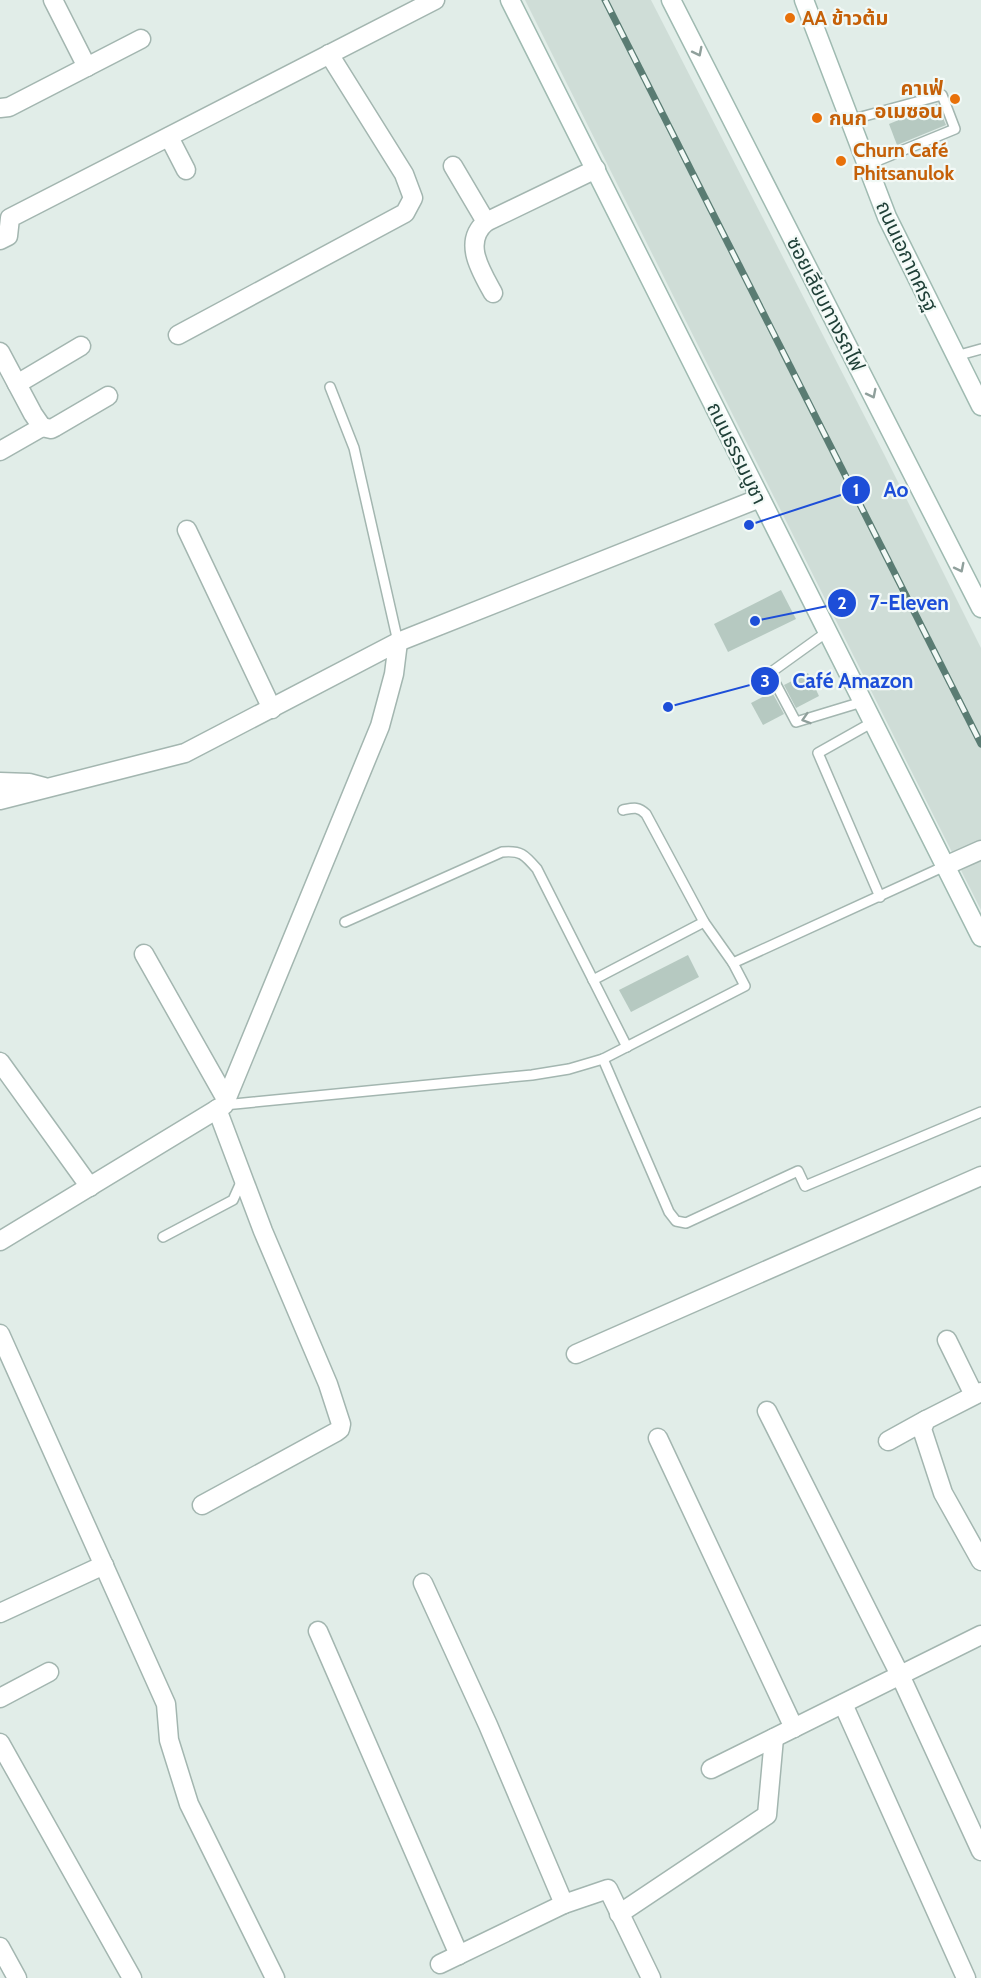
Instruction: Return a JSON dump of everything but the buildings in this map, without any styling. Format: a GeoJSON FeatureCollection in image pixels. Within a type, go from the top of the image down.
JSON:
{"type":"FeatureCollection","features":[{"type":"Feature","properties":{"kind":"street"},"geometry":{"type":"LineString","coordinates":[[53,0],[87,66]]}},
{"type":"Feature","properties":{"kind":"street"},"geometry":{"type":"LineString","coordinates":[[3,226],[10,218],[435,0]]}},
{"type":"Feature","properties":{"kind":"street","name":"ถนนธรรมบูชา"},"geometry":{"type":"LineString","coordinates":[[510,0],[981,937]]}},
{"type":"Feature","properties":{"kind":"street","name":"ซอยเลียบทางรถไฟ"},"geometry":{"type":"LineString","coordinates":[[671,0],[981,608]]}},
{"type":"Feature","properties":{"kind":"street","name":"ถนนเอกาทศรฐ"},"geometry":{"type":"LineString","coordinates":[[804,0],[887,217],[981,406]]}},
{"type":"Feature","properties":{"kind":"street"},"geometry":{"type":"LineString","coordinates":[[0,108],[9,107],[141,39]]}},
{"type":"Feature","properties":{"kind":"street"},"geometry":{"type":"LineString","coordinates":[[178,334],[405,213],[410,205],[413,198],[404,174],[329,54]]}},
{"type":"Feature","properties":{"kind":"street"},"geometry":{"type":"LineString","coordinates":[[169,136],[186,170]]}},
{"type":"Feature","properties":{"kind":"street"},"geometry":{"type":"LineString","coordinates":[[453,166],[486,222]]}},
{"type":"Feature","properties":{"kind":"street"},"geometry":{"type":"LineString","coordinates":[[493,293],[478,266],[475,250],[476,232],[486,222],[596,170]]}},
{"type":"Feature","properties":{"kind":"street"},"geometry":{"type":"LineString","coordinates":[[17,384],[81,346]]}},
{"type":"Feature","properties":{"kind":"street"},"geometry":{"type":"LineString","coordinates":[[0,352],[42,427]]}},
{"type":"Feature","properties":{"kind":"street"},"geometry":{"type":"LineString","coordinates":[[0,451],[42,427],[51,429],[55,427],[108,396]]}},
{"type":"Feature","properties":{"kind":"street"},"geometry":{"type":"LineString","coordinates":[[0,801],[185,753],[398,642],[760,498]]}},
{"type":"Feature","properties":{"kind":"street"},"geometry":{"type":"LineString","coordinates":[[187,530],[272,709]]}},
{"type":"Feature","properties":{"kind":"street"},"geometry":{"type":"LineString","coordinates":[[0,1241],[223,1104],[380,726],[394,674],[398,642]]}},
{"type":"Feature","properties":{"kind":"street"},"geometry":{"type":"LineString","coordinates":[[0,782],[29,783],[49,788]]}},
{"type":"Feature","properties":{"kind":"street"},"geometry":{"type":"LineString","coordinates":[[945,866],[981,850]]}},
{"type":"Feature","properties":{"kind":"street"},"geometry":{"type":"LineString","coordinates":[[144,954],[223,1104],[243,1178],[328,1384],[341,1424],[340,1429],[336,1432],[202,1505]]}},
{"type":"Feature","properties":{"kind":"street"},"geometry":{"type":"LineString","coordinates":[[0,1062],[90,1187]]}},
{"type":"Feature","properties":{"kind":"street"},"geometry":{"type":"LineString","coordinates":[[576,1354],[981,1176]]}},
{"type":"Feature","properties":{"kind":"street"},"geometry":{"type":"LineString","coordinates":[[0,1334],[166,1704],[170,1740],[189,1804],[275,1978]]}},
{"type":"Feature","properties":{"kind":"street"},"geometry":{"type":"LineString","coordinates":[[888,1441],[978,1393],[947,1340]]}},
{"type":"Feature","properties":{"kind":"street"},"geometry":{"type":"LineString","coordinates":[[767,1411],[900,1675],[981,1851]]}},
{"type":"Feature","properties":{"kind":"street"},"geometry":{"type":"LineString","coordinates":[[926,1420],[922,1429],[943,1493],[981,1561]]}},
{"type":"Feature","properties":{"kind":"street"},"geometry":{"type":"LineString","coordinates":[[658,1438],[794,1728]]}},
{"type":"Feature","properties":{"kind":"street"},"geometry":{"type":"LineString","coordinates":[[0,1613],[104,1565]]}},
{"type":"Feature","properties":{"kind":"street"},"geometry":{"type":"LineString","coordinates":[[423,1583],[488,1725],[564,1904]]}},
{"type":"Feature","properties":{"kind":"street"},"geometry":{"type":"LineString","coordinates":[[318,1631],[459,1955]]}},
{"type":"Feature","properties":{"kind":"street"},"geometry":{"type":"LineString","coordinates":[[711,1769],[981,1635]]}},
{"type":"Feature","properties":{"kind":"street"},"geometry":{"type":"LineString","coordinates":[[0,1698],[49,1672]]}},
{"type":"Feature","properties":{"kind":"street"},"geometry":{"type":"LineString","coordinates":[[843,1704],[966,1978]]}},
{"type":"Feature","properties":{"kind":"street"},"geometry":{"type":"LineString","coordinates":[[619,1914],[767,1815],[774,1738]]}},
{"type":"Feature","properties":{"kind":"street"},"geometry":{"type":"LineString","coordinates":[[0,1743],[132,1978]]}},
{"type":"Feature","properties":{"kind":"street"},"geometry":{"type":"LineString","coordinates":[[440,1964],[564,1904],[608,1889],[651,1978]]}},
{"type":"Feature","properties":{"kind":"street"},"geometry":{"type":"LineString","coordinates":[[0,1947],[17,1978]]}},
{"type":"Feature","properties":{"kind":"lane"},"geometry":{"type":"LineString","coordinates":[[850,120],[942,95],[956,129],[867,165]]}},
{"type":"Feature","properties":{"kind":"lane"},"geometry":{"type":"LineString","coordinates":[[956,356],[981,349]]}},
{"type":"Feature","properties":{"kind":"lane"},"geometry":{"type":"LineString","coordinates":[[330,387],[354,448],[398,642]]}},
{"type":"Feature","properties":{"kind":"lane"},"geometry":{"type":"LineString","coordinates":[[827,632],[770,673],[796,722],[862,702]]}},
{"type":"Feature","properties":{"kind":"lane"},"geometry":{"type":"LineString","coordinates":[[873,722],[818,753],[880,897]]}},
{"type":"Feature","properties":{"kind":"lane"},"geometry":{"type":"LineString","coordinates":[[223,1104],[532,1075],[569,1069],[603,1059],[745,986],[733,963],[704,922],[646,814],[636,807],[623,810]]}},
{"type":"Feature","properties":{"kind":"lane"},"geometry":{"type":"LineString","coordinates":[[345,922],[502,852],[519,852],[537,869],[627,1047]]}},
{"type":"Feature","properties":{"kind":"lane"},"geometry":{"type":"LineString","coordinates":[[733,963],[945,866]]}},
{"type":"Feature","properties":{"kind":"lane"},"geometry":{"type":"LineString","coordinates":[[593,980],[704,922]]}},
{"type":"Feature","properties":{"kind":"lane"},"geometry":{"type":"LineString","coordinates":[[603,1059],[669,1212],[676,1221],[686,1223],[798,1172],[805,1186],[981,1112]]}},
{"type":"Feature","properties":{"kind":"lane"},"geometry":{"type":"LineString","coordinates":[[163,1237],[233,1200],[243,1178]]}},
{"type":"Feature","properties":{"kind":"shaded area"},"geometry":{"type":"Polygon","coordinates":[[[525,0],[651,0],[885,456],[981,648],[981,910],[525,0]]]}},
{"type":"Feature","properties":{"kind":"railway"},"geometry":{"type":"LineString","coordinates":[[605,0],[981,744]]}},
{"type":"Feature","properties":{"kind":"place","name":"AA ข้าวต้ม"},"geometry":{"type":"Point","coordinates":[790,18]}},
{"type":"Feature","properties":{"kind":"place","name":"คาเฟ่ อเมซอน"},"geometry":{"type":"Point","coordinates":[955,99]}},
{"type":"Feature","properties":{"kind":"place","name":"กนก"},"geometry":{"type":"Point","coordinates":[817,118]}},
{"type":"Feature","properties":{"kind":"place","name":"Churn Café Phitsanulok"},"geometry":{"type":"Point","coordinates":[841,161]}},
{"type":"Feature","properties":{"kind":"place","name":"Ao"},"geometry":{"type":"Point","coordinates":[749,525]}},
{"type":"Feature","properties":{"kind":"place","name":"7-Eleven"},"geometry":{"type":"Point","coordinates":[755,621]}},
{"type":"Feature","properties":{"kind":"place","name":"Café Amazon"},"geometry":{"type":"Point","coordinates":[668,707]}}]}
